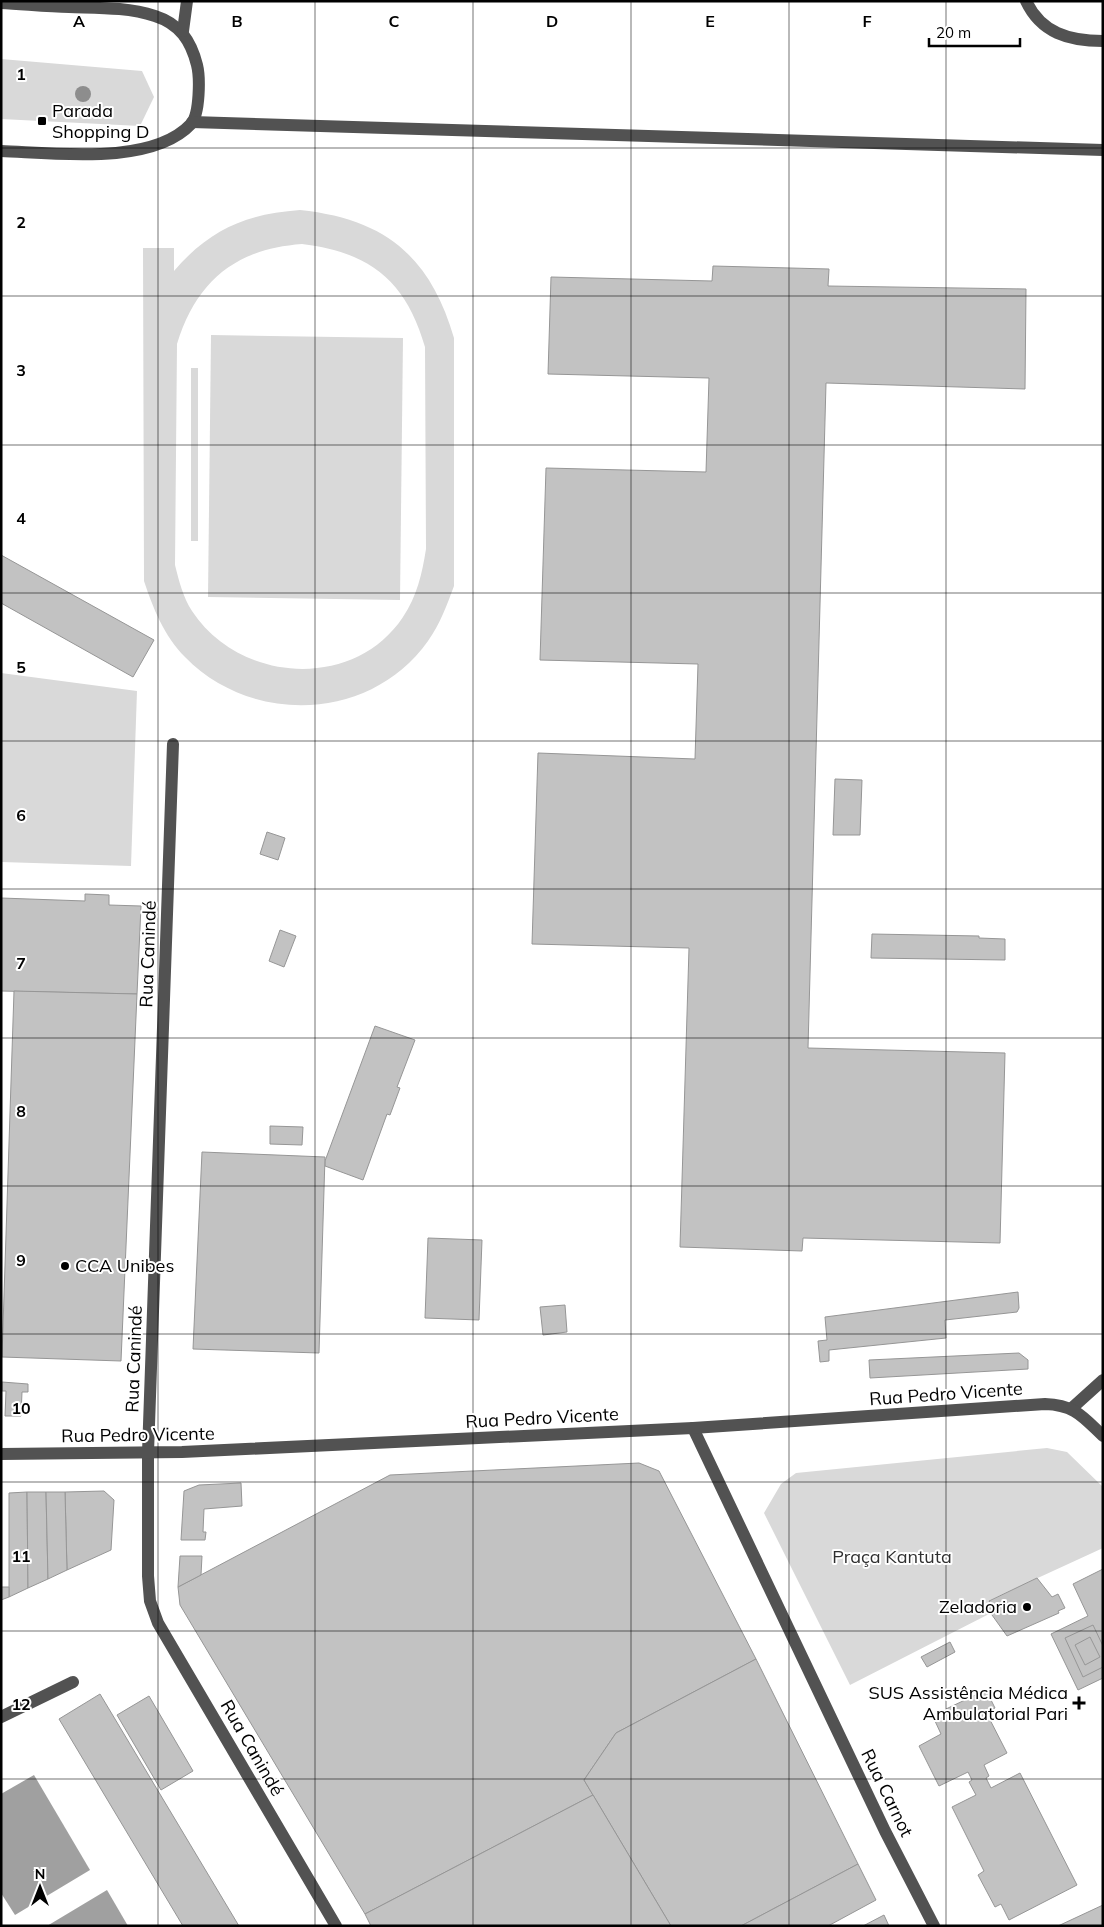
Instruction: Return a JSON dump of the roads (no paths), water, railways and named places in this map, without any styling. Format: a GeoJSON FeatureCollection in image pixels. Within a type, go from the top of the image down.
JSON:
{"type":"FeatureCollection","features":[{"type":"Feature","properties":{"kind":"street"},"geometry":{"type":"LineString","coordinates":[[183,31],[187,1]]}},
{"type":"Feature","properties":{"kind":"street"},"geometry":{"type":"LineString","coordinates":[[1026,1],[1034,17],[1056,33],[1088,41],[1103,41]]}},
{"type":"Feature","properties":{"kind":"street"},"geometry":{"type":"LineString","coordinates":[[1,3],[67,7],[111,7],[156,16],[183,31],[193,50],[198,68],[198,98],[192,122],[172,139],[144,148],[98,153],[1,151]]}},
{"type":"Feature","properties":{"kind":"street"},"geometry":{"type":"LineString","coordinates":[[192,122],[1103,150]]}},
{"type":"Feature","properties":{"kind":"street","name":"Rua Canindé"},"geometry":{"type":"LineString","coordinates":[[172,744],[148,1454],[148,1576],[150,1601],[158,1623],[336,1926]]}},
{"type":"Feature","properties":{"kind":"street"},"geometry":{"type":"LineString","coordinates":[[1103,1380],[1077,1412],[1103,1436]]}},
{"type":"Feature","properties":{"kind":"street","name":"Rua Pedro Vicente"},"geometry":{"type":"LineString","coordinates":[[1,1454],[148,1454],[693,1428],[1046,1404],[1062,1405],[1077,1412]]}},
{"type":"Feature","properties":{"kind":"street","name":"Rua Carnot"},"geometry":{"type":"LineString","coordinates":[[693,1428],[810,1674],[934,1926]]}},
{"type":"Feature","properties":{"kind":"street"},"geometry":{"type":"LineString","coordinates":[[1,1717],[74,1682]]}},
{"type":"Feature","properties":{"kind":"place","name":"Parada Shopping D"},"geometry":{"type":"Point","coordinates":[42,121]}},
{"type":"Feature","properties":{"kind":"place","name":"CCA Unibes"},"geometry":{"type":"Point","coordinates":[65,1266]}},
{"type":"Feature","properties":{"kind":"place","name":"Zeladoria"},"geometry":{"type":"Point","coordinates":[1027,1607]}},
{"type":"Feature","properties":{"kind":"place","name":"SUS Assistência Médica Ambulatorial Pari"},"geometry":{"type":"Point","coordinates":[1079,1703]}},
{"type":"Feature","properties":{"kind":"park label","name":"Praça Kantuta"},"geometry":{"type":"Point","coordinates":[892,1557]}}]}
